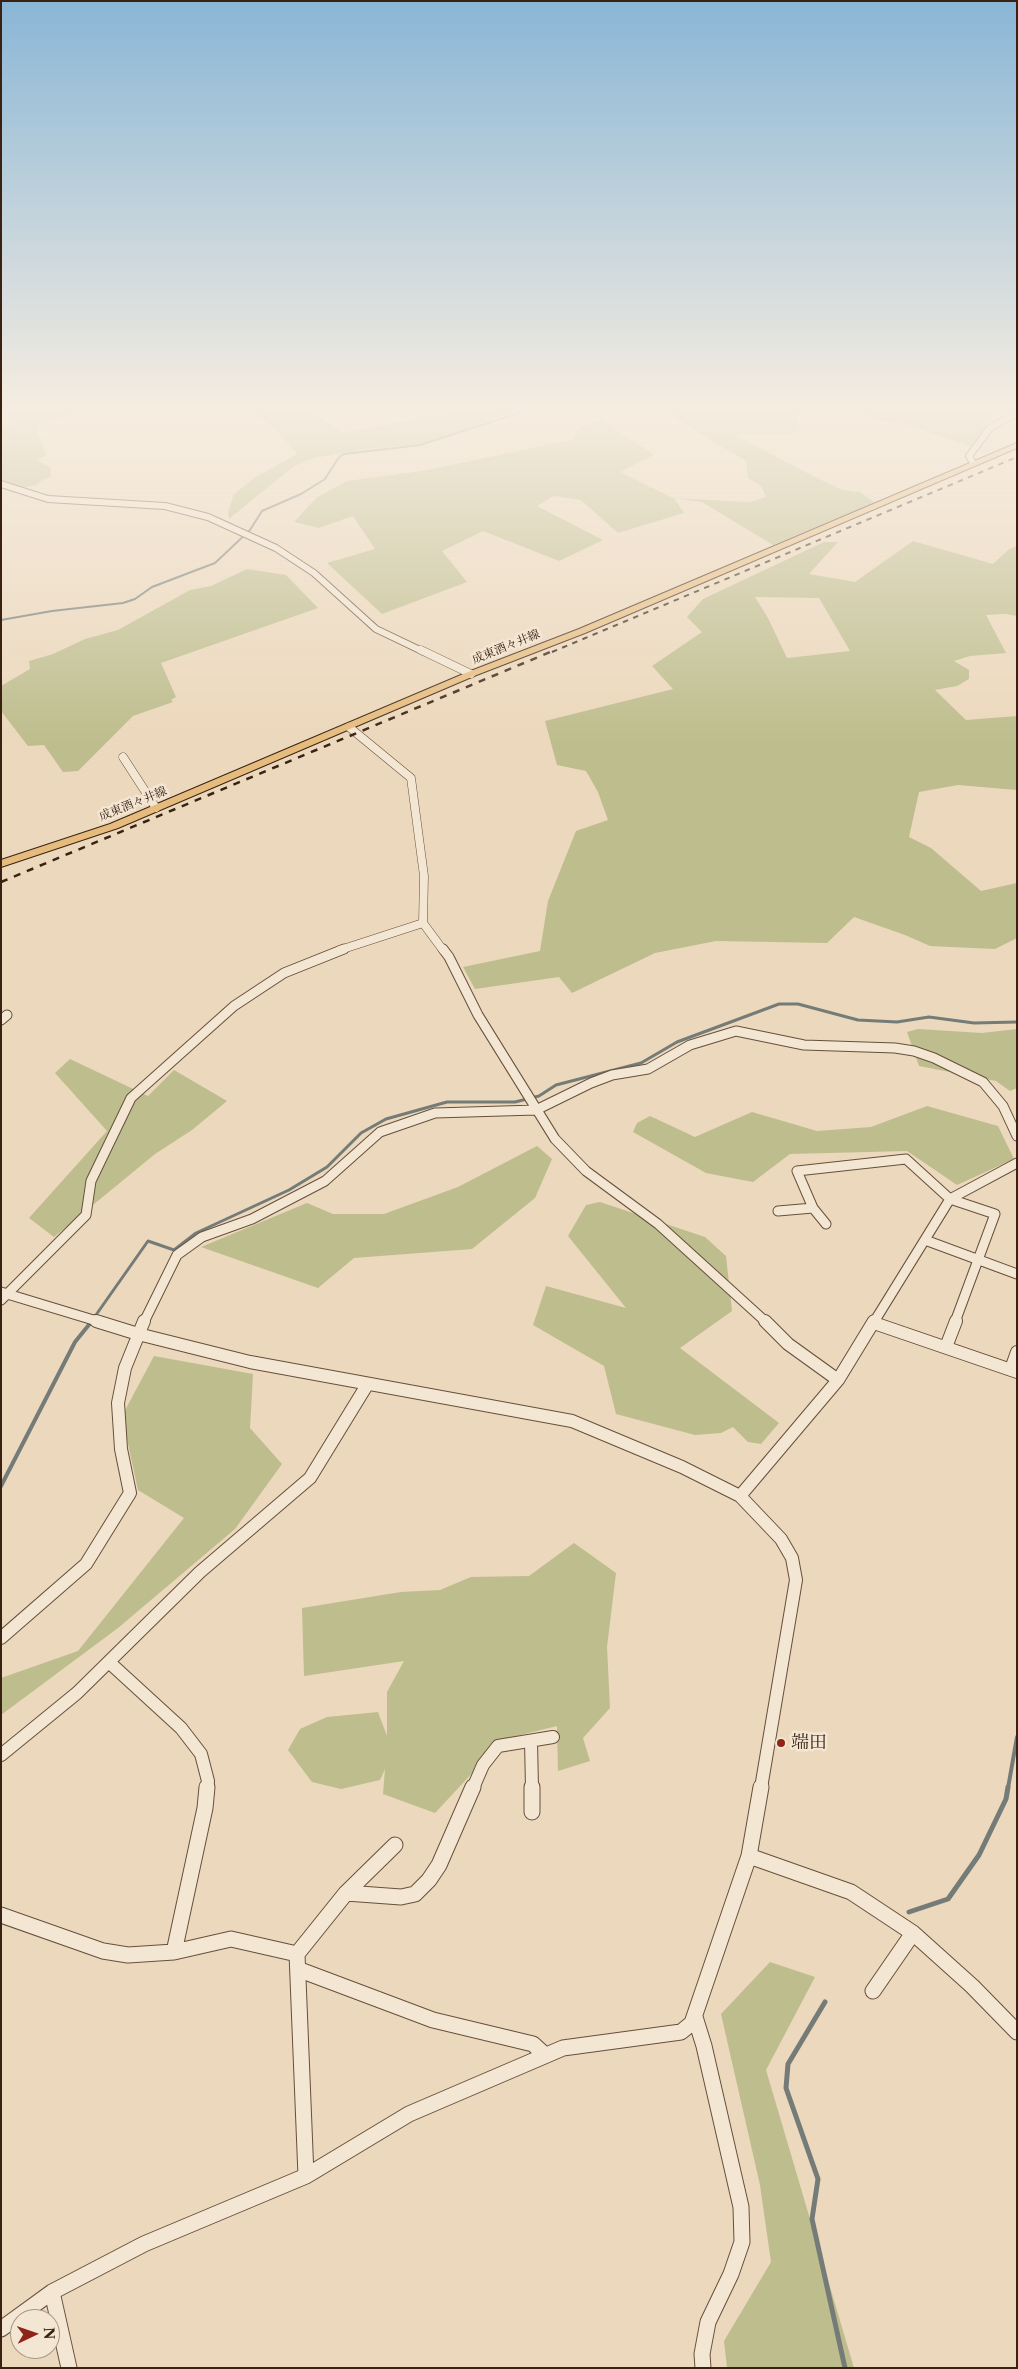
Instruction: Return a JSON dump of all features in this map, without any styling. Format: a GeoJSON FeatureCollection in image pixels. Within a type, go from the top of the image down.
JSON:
{"type":"FeatureCollection","features":[{"type":"Feature","properties":{"kind":"main road","name":"成東酒々井線"},"geometry":{"type":"LineString","coordinates":[[1,864],[67,844],[156,808],[471,674],[588,628],[834,523]]}},
{"type":"Feature","properties":{"kind":"street"},"geometry":{"type":"LineString","coordinates":[[218,523],[276,548],[314,573],[376,628],[471,674]]}},
{"type":"Feature","properties":{"kind":"street"},"geometry":{"type":"LineString","coordinates":[[348,726],[410,778],[415,802],[424,876],[423,923],[449,957],[478,1016],[555,1139],[586,1171],[658,1224],[756,1312],[788,1344],[838,1380]]}},
{"type":"Feature","properties":{"kind":"street"},"geometry":{"type":"LineString","coordinates":[[123,757],[156,808]]}},
{"type":"Feature","properties":{"kind":"street"},"geometry":{"type":"LineString","coordinates":[[1,2329],[52,2292],[144,2244],[306,2176],[409,2114],[564,2048],[681,2032],[692,2023],[695,2017],[749,1856],[796,1580],[792,1558],[782,1539],[740,1496],[682,1466],[572,1421],[367,1385],[250,1362],[138,1334],[3,1295],[86,1215],[91,1180],[131,1098],[234,1006],[284,973],[324,955],[423,923]]}},
{"type":"Feature","properties":{"kind":"street"},"geometry":{"type":"LineString","coordinates":[[1,1638],[86,1564],[130,1494],[121,1449],[118,1403],[125,1368],[138,1334],[177,1255],[202,1237],[252,1219],[325,1181],[380,1132],[435,1113],[536,1110],[590,1083],[612,1075],[648,1069],[690,1045],[736,1031],[804,1045],[894,1048],[914,1051],[934,1058],[983,1082],[1003,1106],[1017,1136]]}},
{"type":"Feature","properties":{"kind":"street"},"geometry":{"type":"LineString","coordinates":[[826,1224],[813,1208],[797,1171],[906,1159],[950,1199],[995,1214],[946,1347]]}},
{"type":"Feature","properties":{"kind":"street"},"geometry":{"type":"LineString","coordinates":[[740,1496],[838,1380],[950,1199],[1017,1163]]}},
{"type":"Feature","properties":{"kind":"street"},"geometry":{"type":"LineString","coordinates":[[778,1211],[813,1208]]}},
{"type":"Feature","properties":{"kind":"street"},"geometry":{"type":"LineString","coordinates":[[925,1240],[1017,1274]]}},
{"type":"Feature","properties":{"kind":"street"},"geometry":{"type":"LineString","coordinates":[[874,1323],[1014,1371],[1017,1352]]}},
{"type":"Feature","properties":{"kind":"street"},"geometry":{"type":"LineString","coordinates":[[1,1754],[77,1693],[110,1663],[200,1572],[310,1478],[367,1385]]}},
{"type":"Feature","properties":{"kind":"street"},"geometry":{"type":"LineString","coordinates":[[110,1663],[181,1728],[201,1754],[208,1781],[205,1808],[174,1952]]}},
{"type":"Feature","properties":{"kind":"street"},"geometry":{"type":"LineString","coordinates":[[346,1893],[401,1897],[415,1894],[440,1865],[483,1764],[498,1746],[553,1737]]}},
{"type":"Feature","properties":{"kind":"street"},"geometry":{"type":"LineString","coordinates":[[531,1741],[532,1812]]}},
{"type":"Feature","properties":{"kind":"street"},"geometry":{"type":"LineString","coordinates":[[306,2176],[298,1954],[346,1893],[395,1845]]}},
{"type":"Feature","properties":{"kind":"street"},"geometry":{"type":"LineString","coordinates":[[749,1856],[851,1892],[912,1934],[972,1986],[1017,2032]]}},
{"type":"Feature","properties":{"kind":"street"},"geometry":{"type":"LineString","coordinates":[[1,1915],[103,1951],[128,1955],[174,1952],[231,1938],[298,1954]]}},
{"type":"Feature","properties":{"kind":"street"},"geometry":{"type":"LineString","coordinates":[[872,1991],[912,1934]]}},
{"type":"Feature","properties":{"kind":"street"},"geometry":{"type":"LineString","coordinates":[[300,1970],[433,2020],[533,2044],[545,2055]]}},
{"type":"Feature","properties":{"kind":"street"},"geometry":{"type":"LineString","coordinates":[[695,2017],[704,2046],[742,2207],[742,2242],[731,2274],[708,2322],[702,2354],[704,2368]]}},
{"type":"Feature","properties":{"kind":"street"},"geometry":{"type":"LineString","coordinates":[[52,2292],[69,2368]]}},
{"type":"Feature","properties":{"kind":"green space"},"geometry":{"type":"Polygon","coordinates":[[[296,523],[334,523],[319,528],[296,523]]]}},
{"type":"Feature","properties":{"kind":"green space"},"geometry":{"type":"Polygon","coordinates":[[[357,523],[569,523],[603,540],[559,561],[483,531],[442,551],[467,582],[382,614],[327,563],[375,549],[357,523]]]}},
{"type":"Feature","properties":{"kind":"green space"},"geometry":{"type":"Polygon","coordinates":[[[606,523],[652,523],[618,533],[606,523]]]}},
{"type":"Feature","properties":{"kind":"green space"},"geometry":{"type":"Polygon","coordinates":[[[736,523],[827,523],[773,545],[736,523]]]}},
{"type":"Feature","properties":{"kind":"green space"},"geometry":{"type":"Polygon","coordinates":[[[913,541],[993,564],[1009,549],[1017,546],[1017,616],[1005,614],[986,615],[1006,653],[970,656],[954,661],[969,670],[969,679],[957,686],[935,690],[966,720],[1017,716],[1017,790],[958,785],[919,792],[909,837],[931,848],[981,891],[1017,883],[1017,938],[995,949],[930,946],[854,917],[827,943],[716,941],[655,953],[572,993],[559,977],[475,989],[463,967],[540,951],[548,901],[576,831],[608,820],[598,792],[586,771],[557,765],[545,721],[673,689],[652,666],[702,632],[687,617],[703,599],[824,542],[838,542],[809,574],[855,582],[913,541]],[[755,597],[768,618],[787,658],[850,651],[819,598],[755,597]]]}},
{"type":"Feature","properties":{"kind":"green space"},"geometry":{"type":"Polygon","coordinates":[[[247,569],[286,575],[318,608],[161,663],[176,697],[171,700],[173,702],[133,716],[78,771],[63,772],[44,745],[28,746],[1,711],[1,686],[30,669],[29,661],[53,654],[85,639],[118,630],[190,590],[211,586],[247,569]]]}},
{"type":"Feature","properties":{"kind":"green space"},"geometry":{"type":"Polygon","coordinates":[[[918,1029],[982,1033],[1017,1029],[1017,1088],[1010,1091],[996,1081],[919,1066],[907,1032],[918,1029]]]}},
{"type":"Feature","properties":{"kind":"green space"},"geometry":{"type":"Polygon","coordinates":[[[70,1059],[148,1096],[174,1070],[227,1101],[192,1130],[155,1154],[54,1237],[29,1218],[107,1131],[55,1073],[70,1059]]]}},
{"type":"Feature","properties":{"kind":"green space"},"geometry":{"type":"Polygon","coordinates":[[[927,1106],[998,1126],[1014,1159],[957,1185],[907,1151],[790,1154],[753,1182],[706,1173],[633,1132],[637,1123],[650,1116],[695,1137],[752,1112],[817,1131],[871,1127],[927,1106]]]}},
{"type":"Feature","properties":{"kind":"green space"},"geometry":{"type":"Polygon","coordinates":[[[537,1146],[552,1159],[535,1198],[472,1249],[354,1258],[318,1288],[201,1247],[307,1203],[333,1214],[384,1214],[458,1187],[537,1146]]]}},
{"type":"Feature","properties":{"kind":"green space"},"geometry":{"type":"Polygon","coordinates":[[[600,1202],[705,1237],[726,1256],[732,1311],[680,1348],[779,1423],[761,1444],[748,1442],[733,1427],[721,1433],[695,1435],[616,1414],[604,1366],[533,1325],[546,1286],[626,1308],[568,1236],[586,1205],[600,1202]]]}},
{"type":"Feature","properties":{"kind":"green space"},"geometry":{"type":"Polygon","coordinates":[[[154,1356],[253,1374],[250,1428],[282,1464],[235,1529],[118,1628],[1,1715],[1,1678],[78,1651],[184,1518],[138,1490],[122,1416],[154,1356]]]}},
{"type":"Feature","properties":{"kind":"green space"},"geometry":{"type":"Polygon","coordinates":[[[574,1543],[616,1573],[607,1647],[610,1708],[583,1738],[590,1761],[558,1771],[557,1726],[504,1739],[435,1813],[383,1794],[385,1769],[380,1780],[341,1789],[312,1782],[288,1750],[300,1729],[327,1717],[378,1712],[387,1736],[387,1692],[404,1661],[304,1676],[302,1608],[401,1592],[440,1590],[471,1577],[529,1576],[574,1543]]]}},
{"type":"Feature","properties":{"kind":"green space"},"geometry":{"type":"Polygon","coordinates":[[[770,1962],[815,1977],[766,2070],[854,2368],[727,2368],[724,2341],[771,2262],[760,2185],[721,2014],[770,1962]]]}},
{"type":"Feature","properties":{"kind":"waterway"},"geometry":{"type":"LineString","coordinates":[[1,620],[52,611],[123,603],[135,599],[152,587],[215,563],[250,530],[255,523]]}},
{"type":"Feature","properties":{"kind":"waterway"},"geometry":{"type":"LineString","coordinates":[[91,1322],[148,1241],[174,1250],[196,1233],[289,1190],[327,1167],[361,1133],[386,1119],[447,1102],[515,1102],[539,1096],[556,1085],[641,1063],[677,1042],[779,1004],[798,1004],[858,1020],[897,1022],[929,1017],[974,1023],[1017,1022]]}},
{"type":"Feature","properties":{"kind":"waterway"},"geometry":{"type":"LineString","coordinates":[[1,1486],[75,1342],[92,1321]]}},
{"type":"Feature","properties":{"kind":"waterway"},"geometry":{"type":"LineString","coordinates":[[1008,1788],[1017,1737]]}},
{"type":"Feature","properties":{"kind":"waterway"},"geometry":{"type":"LineString","coordinates":[[909,1912],[948,1899],[979,1855],[1006,1799],[1008,1787]]}},
{"type":"Feature","properties":{"kind":"waterway"},"geometry":{"type":"LineString","coordinates":[[825,2002],[788,2064],[786,2088],[818,2179],[812,2219],[845,2368]]}},
{"type":"Feature","properties":{"kind":"railway"},"geometry":{"type":"LineString","coordinates":[[552,652],[861,523]]}},
{"type":"Feature","properties":{"kind":"railway"},"geometry":{"type":"LineString","coordinates":[[1,882],[555,650]]}},
{"type":"Feature","properties":{"kind":"place","name":"端田"},"geometry":{"type":"Point","coordinates":[781,1743]}}]}
